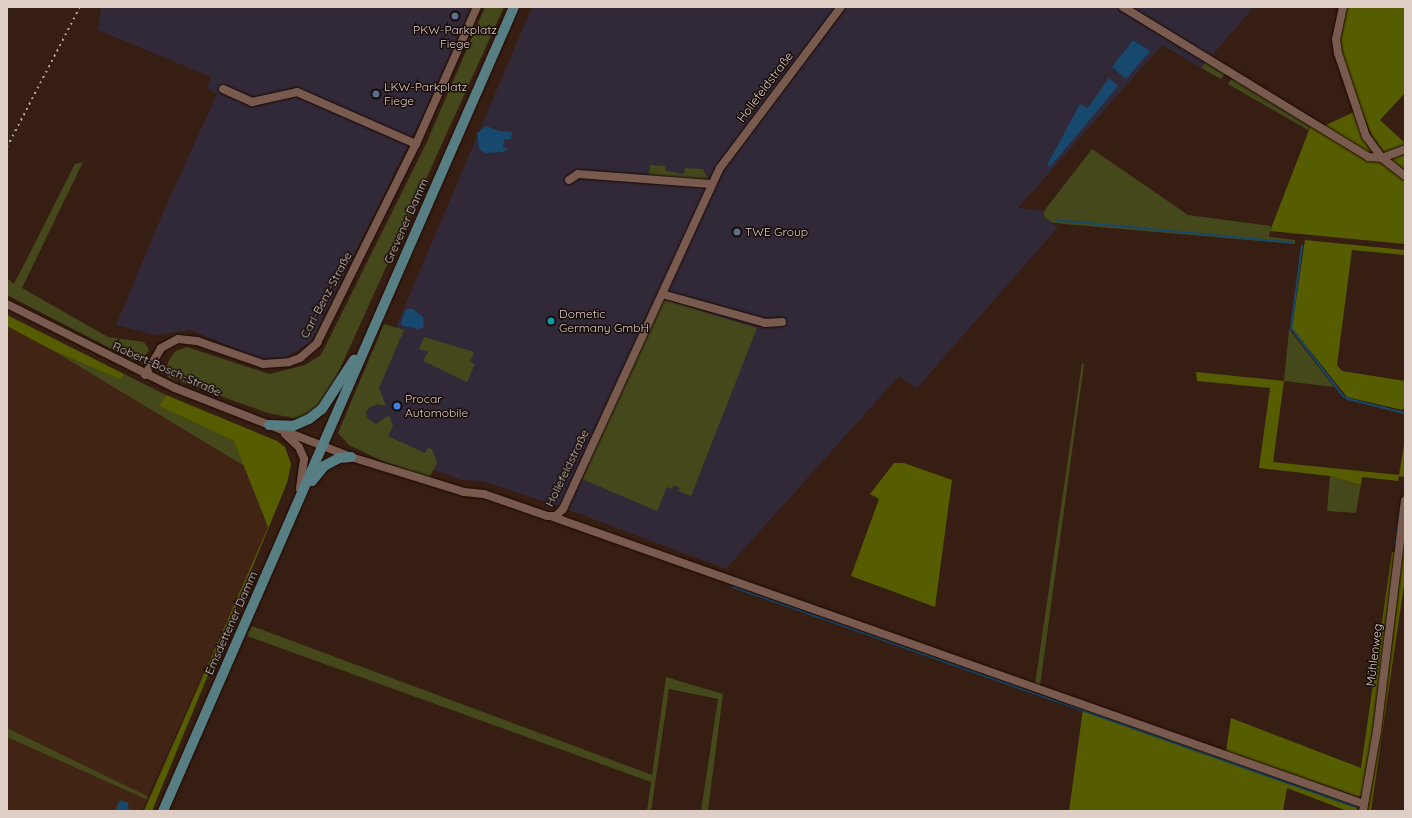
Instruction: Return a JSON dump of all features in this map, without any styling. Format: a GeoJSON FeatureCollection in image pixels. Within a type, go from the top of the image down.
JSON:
{"type":"FeatureCollection","features":[{"type":"Feature","properties":{"kind":"main road","name":"Grevener Damm"},"geometry":{"type":"LineString","coordinates":[[322,446],[514,7]]}},
{"type":"Feature","properties":{"kind":"main road"},"geometry":{"type":"LineString","coordinates":[[269,425],[293,426],[309,419],[322,409],[374,326]]}},
{"type":"Feature","properties":{"kind":"main road","name":"Emsdettener Damm"},"geometry":{"type":"LineString","coordinates":[[163,811],[322,446]]}},
{"type":"Feature","properties":{"kind":"main road"},"geometry":{"type":"LineString","coordinates":[[295,510],[320,470],[339,458],[350,457]]}},
{"type":"Feature","properties":{"kind":"street","name":"Carl-Benz-Straße"},"geometry":{"type":"LineString","coordinates":[[145,375],[161,348],[178,339],[197,341],[263,364],[289,362],[309,351],[317,343],[416,144],[477,7]]}},
{"type":"Feature","properties":{"kind":"street","name":"Hollefeldstraße"},"geometry":{"type":"LineString","coordinates":[[322,446],[350,457],[464,492],[495,497],[553,517],[563,509],[711,184],[768,102],[841,7]]}},
{"type":"Feature","properties":{"kind":"street"},"geometry":{"type":"LineString","coordinates":[[1123,7],[1369,157],[1382,158],[1405,149]]}},
{"type":"Feature","properties":{"kind":"street"},"geometry":{"type":"LineString","coordinates":[[1343,7],[1336,39],[1338,53],[1366,136],[1382,158],[1405,176]]}},
{"type":"Feature","properties":{"kind":"street"},"geometry":{"type":"LineString","coordinates":[[224,89],[252,102],[297,92],[416,144]]}},
{"type":"Feature","properties":{"kind":"street"},"geometry":{"type":"LineString","coordinates":[[569,180],[578,174],[711,184]]}},
{"type":"Feature","properties":{"kind":"street"},"geometry":{"type":"LineString","coordinates":[[662,294],[765,323],[782,322]]}},
{"type":"Feature","properties":{"kind":"street","name":"Robert-Bosch-Straße"},"geometry":{"type":"LineString","coordinates":[[7,304],[145,375],[322,446]]}},
{"type":"Feature","properties":{"kind":"street"},"geometry":{"type":"LineString","coordinates":[[269,425],[293,440],[302,453],[304,473],[295,510]]}},
{"type":"Feature","properties":{"kind":"street","name":"Mühlenweg"},"geometry":{"type":"LineString","coordinates":[[1363,808],[1377,731],[1405,501]]}},
{"type":"Feature","properties":{"kind":"street"},"geometry":{"type":"LineString","coordinates":[[553,517],[1363,808]]}},
{"type":"Feature","properties":{"kind":"shaded area"},"geometry":{"type":"Polygon","coordinates":[[[101,7],[471,7],[426,109],[311,342],[285,358],[261,359],[190,330],[155,335],[116,325],[165,208],[217,94],[207,88],[211,77],[98,30],[101,7]]]}},
{"type":"Feature","properties":{"kind":"shaded area"},"geometry":{"type":"Polygon","coordinates":[[[532,7],[1254,7],[1201,68],[1162,45],[1018,208],[1044,211],[1044,217],[1058,227],[916,389],[899,376],[726,569],[556,505],[482,481],[462,480],[348,440],[532,7]]]}},
{"type":"Feature","properties":{"kind":"shaded area"},"geometry":{"type":"Polygon","coordinates":[[[1346,7],[1405,7],[1405,93],[1380,120],[1405,143],[1405,146],[1385,154],[1371,134],[1346,71],[1339,41],[1346,7]]]}},
{"type":"Feature","properties":{"kind":"shaded area"},"geometry":{"type":"Polygon","coordinates":[[[1354,112],[1363,137],[1373,153],[1363,151],[1324,126],[1354,112]]]}},
{"type":"Feature","properties":{"kind":"shaded area"},"geometry":{"type":"Polygon","coordinates":[[[1311,125],[1382,160],[1405,179],[1405,244],[1270,231],[1311,125]]]}},
{"type":"Feature","properties":{"kind":"shaded area"},"geometry":{"type":"Polygon","coordinates":[[[1405,153],[1405,172],[1391,161],[1394,157],[1405,153]]]}},
{"type":"Feature","properties":{"kind":"shaded area"},"geometry":{"type":"Polygon","coordinates":[[[1305,240],[1405,250],[1405,255],[1352,250],[1337,365],[1342,371],[1405,381],[1405,408],[1402,410],[1347,397],[1292,328],[1305,240]]]}},
{"type":"Feature","properties":{"kind":"shaded area"},"geometry":{"type":"Polygon","coordinates":[[[7,315],[124,374],[121,380],[54,351],[7,326],[7,315]]]}},
{"type":"Feature","properties":{"kind":"shaded area"},"geometry":{"type":"Polygon","coordinates":[[[7,316],[246,467],[268,527],[141,811],[7,811],[7,316]]]}},
{"type":"Feature","properties":{"kind":"shaded area"},"geometry":{"type":"Polygon","coordinates":[[[1196,372],[1284,381],[1273,462],[1399,475],[1405,439],[1405,477],[1399,476],[1398,481],[1362,477],[1361,485],[1330,476],[1259,468],[1270,388],[1197,381],[1196,372]]]}},
{"type":"Feature","properties":{"kind":"shaded area"},"geometry":{"type":"Polygon","coordinates":[[[166,395],[277,441],[285,447],[291,464],[287,483],[152,811],[144,811],[268,527],[234,441],[159,406],[166,395]]]}},
{"type":"Feature","properties":{"kind":"shaded area"},"geometry":{"type":"Polygon","coordinates":[[[894,463],[904,463],[952,480],[935,607],[851,576],[879,499],[870,494],[894,463]]]}},
{"type":"Feature","properties":{"kind":"shaded area"},"geometry":{"type":"Polygon","coordinates":[[[1405,517],[1405,578],[1371,811],[1367,811],[1405,517]]]}},
{"type":"Feature","properties":{"kind":"shaded area"},"geometry":{"type":"Polygon","coordinates":[[[1392,552],[1396,552],[1365,793],[1359,797],[1226,751],[1231,718],[1361,768],[1392,552]]]}},
{"type":"Feature","properties":{"kind":"shaded area"},"geometry":{"type":"Polygon","coordinates":[[[1083,709],[1353,804],[1358,807],[1357,811],[1347,811],[1287,788],[1283,811],[1069,811],[1083,709]]]}},
{"type":"Feature","properties":{"kind":"green space"},"geometry":{"type":"Polygon","coordinates":[[[485,7],[504,7],[324,404],[310,415],[293,418],[268,413],[168,377],[165,372],[169,360],[176,351],[187,347],[269,374],[305,365],[321,355],[426,144],[485,7]]]}},
{"type":"Feature","properties":{"kind":"green space"},"geometry":{"type":"Polygon","coordinates":[[[1207,61],[1226,73],[1221,79],[1201,68],[1207,61]]]}},
{"type":"Feature","properties":{"kind":"green space"},"geometry":{"type":"Polygon","coordinates":[[[1233,77],[1311,125],[1308,130],[1228,84],[1233,77]]]}},
{"type":"Feature","properties":{"kind":"green space"},"geometry":{"type":"Polygon","coordinates":[[[1092,149],[1188,215],[1271,226],[1269,237],[1295,240],[1295,244],[1053,223],[1044,217],[1044,211],[1092,149]]]}},
{"type":"Feature","properties":{"kind":"green space"},"geometry":{"type":"Polygon","coordinates":[[[83,162],[22,288],[108,337],[144,342],[149,350],[143,359],[133,360],[7,295],[7,278],[14,284],[75,164],[83,162]]]}},
{"type":"Feature","properties":{"kind":"green space"},"geometry":{"type":"Polygon","coordinates":[[[650,165],[665,166],[666,171],[684,174],[685,168],[703,169],[708,179],[649,176],[650,165]]]}},
{"type":"Feature","properties":{"kind":"green space"},"geometry":{"type":"Polygon","coordinates":[[[662,299],[757,328],[691,496],[678,491],[680,488],[674,485],[672,489],[667,487],[657,511],[582,479],[662,299]]]}},
{"type":"Feature","properties":{"kind":"green space"},"geometry":{"type":"Polygon","coordinates":[[[384,324],[404,330],[379,388],[386,406],[378,404],[370,407],[366,412],[367,418],[376,424],[389,415],[393,426],[388,436],[425,453],[428,448],[432,449],[437,463],[429,478],[380,460],[349,445],[338,433],[384,324]]]}},
{"type":"Feature","properties":{"kind":"green space"},"geometry":{"type":"Polygon","coordinates":[[[1289,329],[1334,387],[1284,381],[1289,329]]]}},
{"type":"Feature","properties":{"kind":"green space"},"geometry":{"type":"Polygon","coordinates":[[[424,337],[474,352],[470,362],[475,364],[467,382],[423,361],[428,352],[419,349],[424,337]]]}},
{"type":"Feature","properties":{"kind":"green space"},"geometry":{"type":"Polygon","coordinates":[[[54,351],[121,380],[124,374],[166,395],[159,406],[234,441],[246,467],[54,351]]]}},
{"type":"Feature","properties":{"kind":"green space"},"geometry":{"type":"Polygon","coordinates":[[[1082,363],[1084,364],[1040,686],[1035,684],[1082,363]]]}},
{"type":"Feature","properties":{"kind":"green space"},"geometry":{"type":"Polygon","coordinates":[[[1330,476],[1361,485],[1356,513],[1327,511],[1330,476]]]}},
{"type":"Feature","properties":{"kind":"green space"},"geometry":{"type":"Polygon","coordinates":[[[252,626],[652,775],[666,677],[723,694],[708,811],[701,811],[718,699],[669,689],[651,811],[647,811],[651,782],[247,636],[252,626]]]}},
{"type":"Feature","properties":{"kind":"green space"},"geometry":{"type":"Polygon","coordinates":[[[7,728],[147,796],[148,800],[7,737],[7,728]]]}},
{"type":"Feature","properties":{"kind":"water"},"geometry":{"type":"Polygon","coordinates":[[[1133,40],[1150,51],[1126,79],[1112,67],[1133,40]]]}},
{"type":"Feature","properties":{"kind":"water"},"geometry":{"type":"Polygon","coordinates":[[[1109,78],[1118,86],[1050,167],[1047,165],[1080,104],[1088,108],[1109,78]]]}},
{"type":"Feature","properties":{"kind":"water"},"geometry":{"type":"Polygon","coordinates":[[[486,126],[499,131],[512,132],[511,139],[504,140],[503,147],[508,148],[503,152],[485,153],[479,149],[477,133],[486,126]]]}},
{"type":"Feature","properties":{"kind":"water"},"geometry":{"type":"Polygon","coordinates":[[[406,309],[413,309],[423,317],[424,327],[419,329],[403,326],[401,323],[406,309]]]}},
{"type":"Feature","properties":{"kind":"water"},"geometry":{"type":"Polygon","coordinates":[[[120,800],[128,803],[129,811],[115,811],[120,800]]]}},
{"type":"Feature","properties":{"kind":"waterway"},"geometry":{"type":"LineString","coordinates":[[1056,220],[1293,243]]}},
{"type":"Feature","properties":{"kind":"waterway"},"geometry":{"type":"LineString","coordinates":[[1302,246],[1291,328],[1343,396],[1348,399],[1404,413]]}},
{"type":"Feature","properties":{"kind":"waterway"},"geometry":{"type":"LineString","coordinates":[[1395,544],[1400,507]]}},
{"type":"Feature","properties":{"kind":"waterway"},"geometry":{"type":"LineString","coordinates":[[733,587],[1356,807]]}},
{"type":"Feature","properties":{"kind":"railway"},"geometry":{"type":"LineString","coordinates":[[7,147],[80,7]]}},
{"type":"Feature","properties":{"kind":"place","name":"PKW-Parkplatz Fiege"},"geometry":{"type":"Point","coordinates":[455,16]}},
{"type":"Feature","properties":{"kind":"place","name":"LKW-Parkplatz Fiege"},"geometry":{"type":"Point","coordinates":[376,94]}},
{"type":"Feature","properties":{"kind":"place","name":"TWE Group"},"geometry":{"type":"Point","coordinates":[737,232]}},
{"type":"Feature","properties":{"kind":"place","name":"Dometic Germany GmbH"},"geometry":{"type":"Point","coordinates":[551,321]}},
{"type":"Feature","properties":{"kind":"place","name":"Procar Automobile"},"geometry":{"type":"Point","coordinates":[397,406]}}]}
